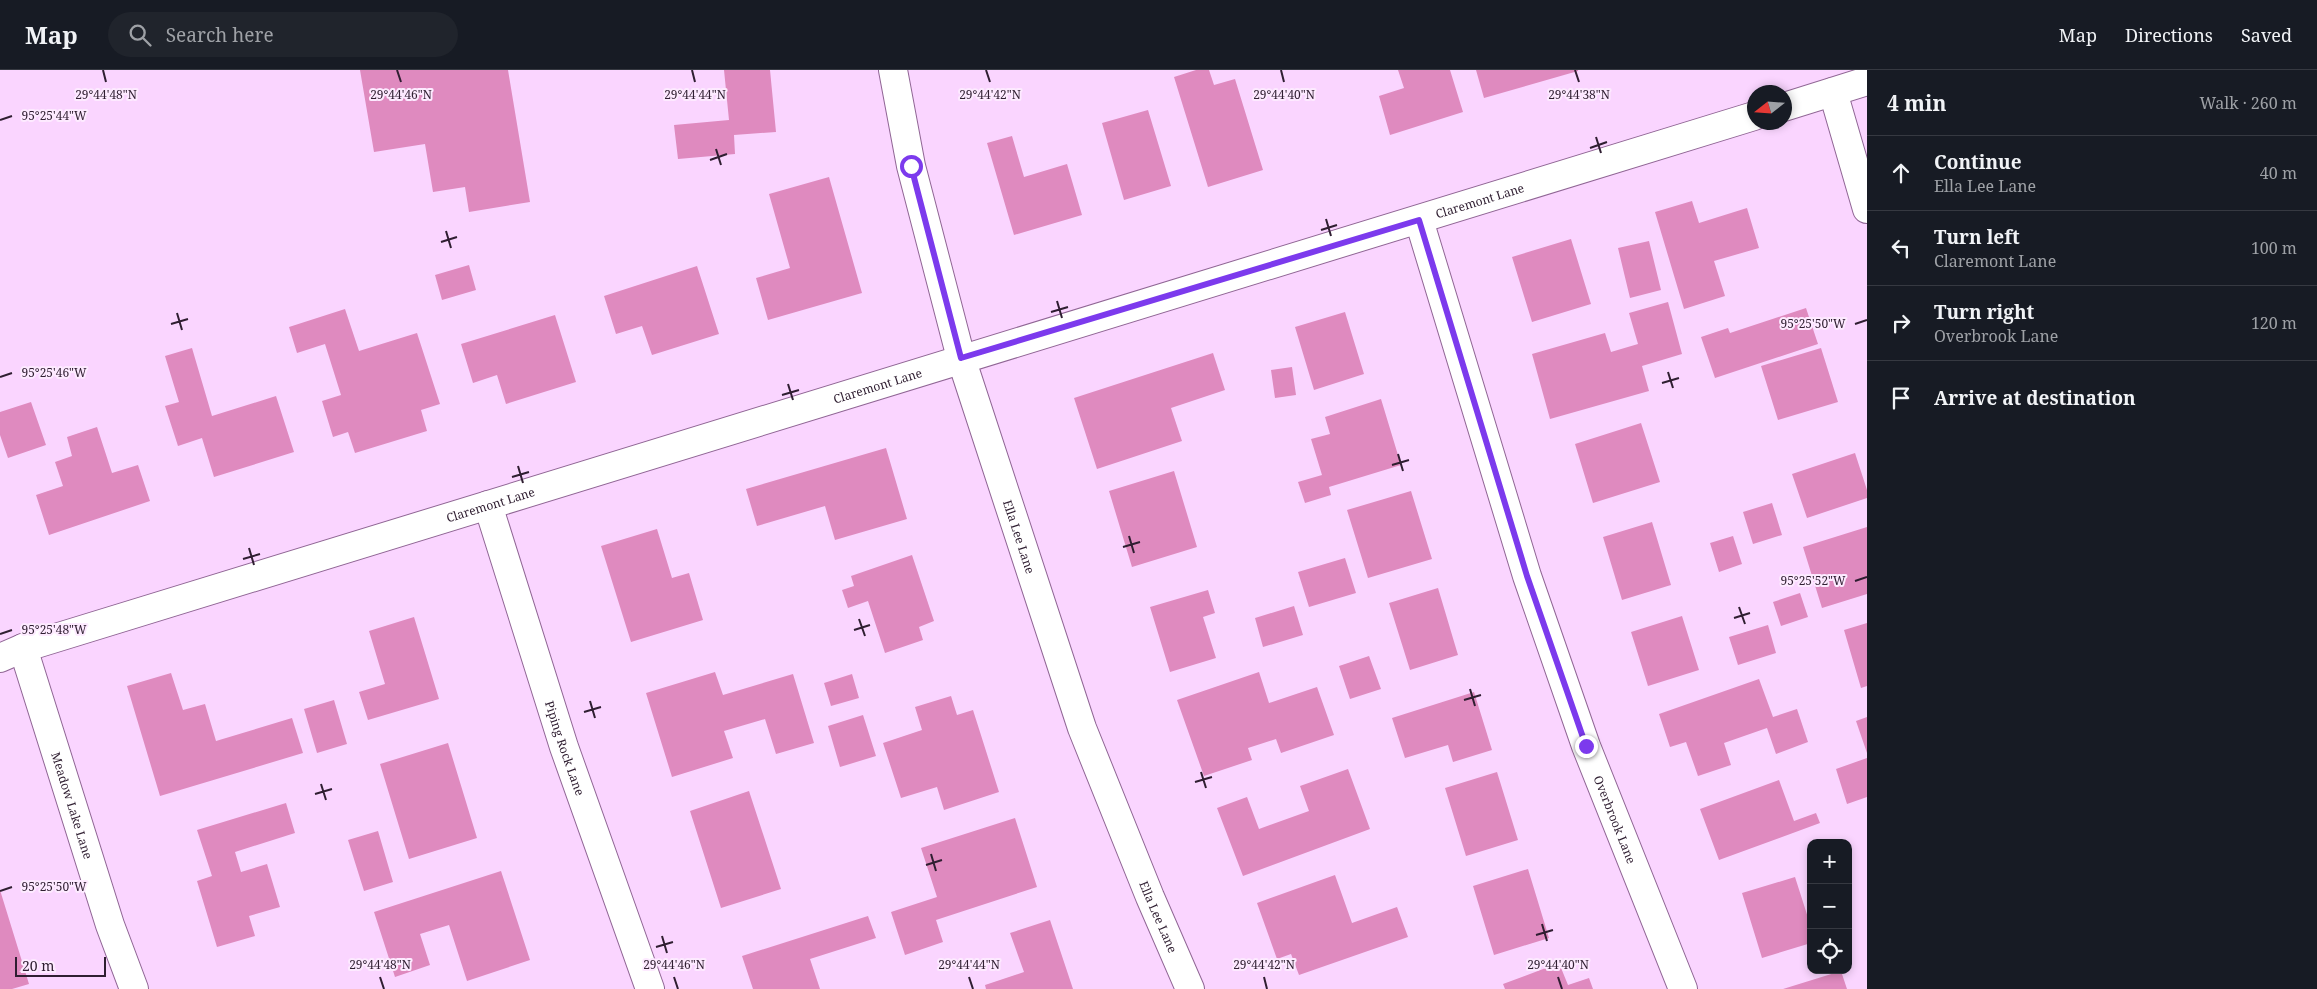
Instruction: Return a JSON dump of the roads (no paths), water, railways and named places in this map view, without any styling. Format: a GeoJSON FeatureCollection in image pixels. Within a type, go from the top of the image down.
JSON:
{"type":"FeatureCollection","features":[{"type":"Feature","properties":{"kind":"street","name":"Ella Lee Lane"},"geometry":{"type":"LineString","coordinates":[[893,70],[911,166],[961,358],[1082,728],[1150,897],[1190,989]]}},
{"type":"Feature","properties":{"kind":"street"},"geometry":{"type":"LineString","coordinates":[[1792,105],[1867,81]]}},
{"type":"Feature","properties":{"kind":"street"},"geometry":{"type":"LineString","coordinates":[[1833,92],[1867,209]]}},
{"type":"Feature","properties":{"kind":"street","name":"Claremont Lane"},"geometry":{"type":"LineString","coordinates":[[11,653],[961,358],[1419,220],[1747,118]]}},
{"type":"Feature","properties":{"kind":"street","name":"Overbrook Lane"},"geometry":{"type":"LineString","coordinates":[[1419,220],[1527,576],[1564,683],[1631,863],[1682,989]]}},
{"type":"Feature","properties":{"kind":"street","name":"Piping Rock Lane"},"geometry":{"type":"LineString","coordinates":[[488,505],[564,747],[650,989]]}},
{"type":"Feature","properties":{"kind":"street","name":"Meadow Lake Lane"},"geometry":{"type":"LineString","coordinates":[[11,653],[134,989]]}}]}
